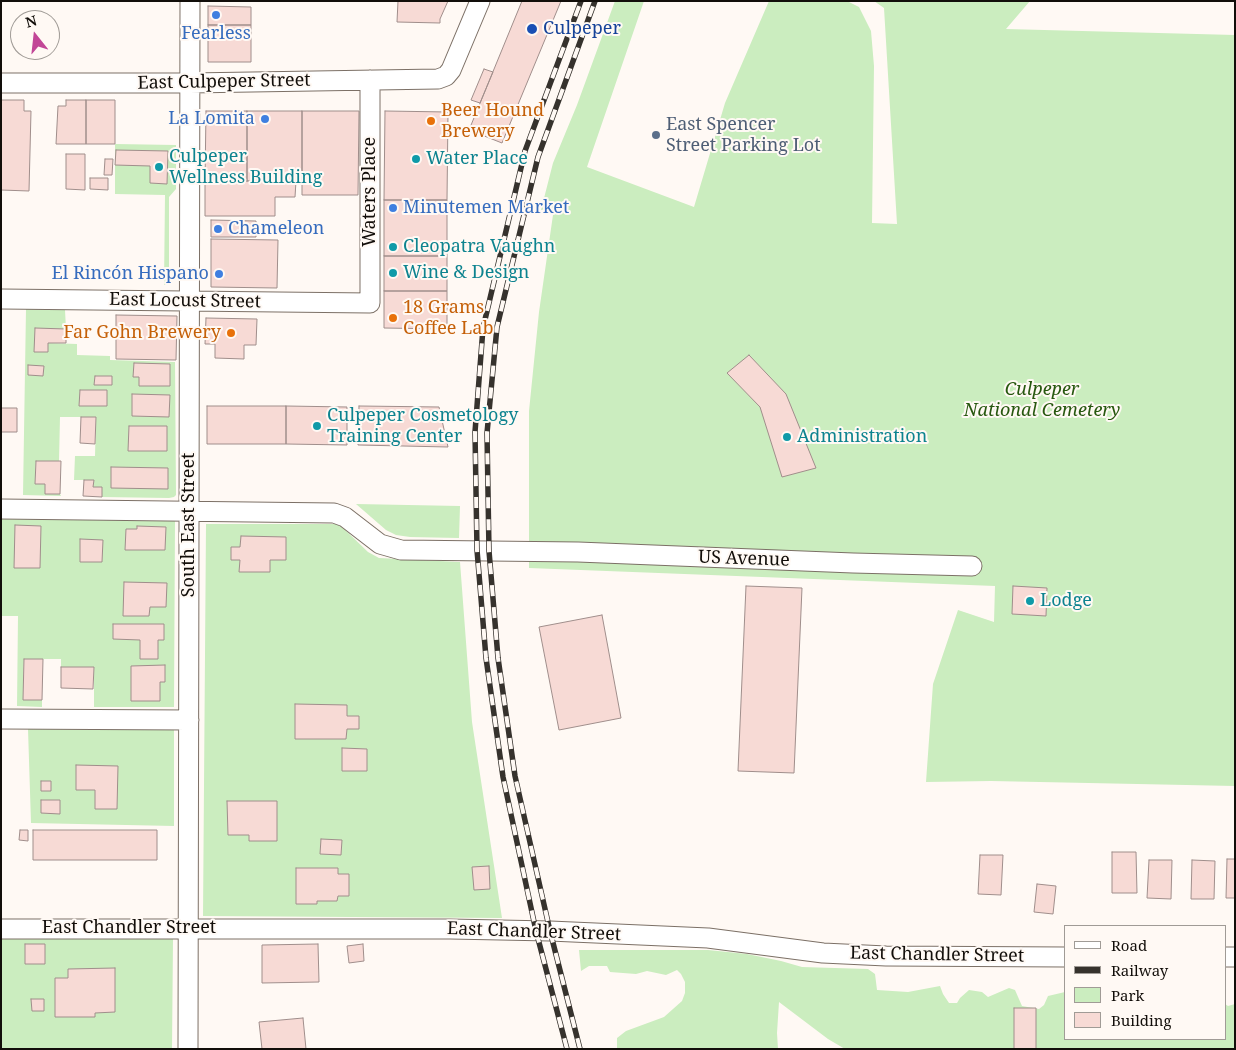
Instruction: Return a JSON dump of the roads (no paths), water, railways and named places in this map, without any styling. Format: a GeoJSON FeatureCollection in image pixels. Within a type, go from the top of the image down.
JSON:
{"type":"FeatureCollection","features":[{"type":"Feature","properties":{"kind":"street","name":"South East Street"},"geometry":{"type":"LineString","coordinates":[[188,1049],[190,1]]}},
{"type":"Feature","properties":{"kind":"street","name":"East Culpeper Street"},"geometry":{"type":"LineString","coordinates":[[1,82],[190,83],[431,79],[446,76],[451,70],[480,1]]}},
{"type":"Feature","properties":{"kind":"street","name":"Waters Place"},"geometry":{"type":"LineString","coordinates":[[370,80],[370,304]]}},
{"type":"Feature","properties":{"kind":"street","name":"East Locust Street"},"geometry":{"type":"LineString","coordinates":[[1,299],[370,304]]}},
{"type":"Feature","properties":{"kind":"street","name":"US Avenue"},"geometry":{"type":"LineString","coordinates":[[1,510],[334,513],[346,517],[375,541],[395,549],[578,552],[972,566]]}},
{"type":"Feature","properties":{"kind":"street"},"geometry":{"type":"LineString","coordinates":[[1,719],[189,720]]}},
{"type":"Feature","properties":{"kind":"street","name":"East Chandler Street"},"geometry":{"type":"LineString","coordinates":[[1,929],[189,928],[543,931],[708,938],[823,953],[886,956],[1064,957]]}},
{"type":"Feature","properties":{"kind":"railway"},"geometry":{"type":"LineString","coordinates":[[567,1049],[536,931],[503,777],[486,658],[477,550],[475,432],[483,328],[525,151],[581,1]]}},
{"type":"Feature","properties":{"kind":"railway"},"geometry":{"type":"LineString","coordinates":[[580,1049],[550,931],[515,776],[498,658],[489,551],[487,433],[497,327],[538,157],[595,1]]}},
{"type":"Feature","properties":{"kind":"place","name":"Fearless"},"geometry":{"type":"Point","coordinates":[216,15]}},
{"type":"Feature","properties":{"kind":"place","name":"Culpeper"},"geometry":{"type":"Point","coordinates":[532,29]}},
{"type":"Feature","properties":{"kind":"place","name":"La Lomita"},"geometry":{"type":"Point","coordinates":[265,119]}},
{"type":"Feature","properties":{"kind":"place","name":"Beer Hound Brewery"},"geometry":{"type":"Point","coordinates":[431,121]}},
{"type":"Feature","properties":{"kind":"place","name":"East Spencer Street Parking Lot"},"geometry":{"type":"Point","coordinates":[656,135]}},
{"type":"Feature","properties":{"kind":"place","name":"Water Place"},"geometry":{"type":"Point","coordinates":[416,159]}},
{"type":"Feature","properties":{"kind":"place","name":"Culpeper Wellness Building"},"geometry":{"type":"Point","coordinates":[159,167]}},
{"type":"Feature","properties":{"kind":"place","name":"Minutemen Market"},"geometry":{"type":"Point","coordinates":[393,208]}},
{"type":"Feature","properties":{"kind":"place","name":"Chameleon"},"geometry":{"type":"Point","coordinates":[218,229]}},
{"type":"Feature","properties":{"kind":"place","name":"Cleopatra Vaughn"},"geometry":{"type":"Point","coordinates":[393,247]}},
{"type":"Feature","properties":{"kind":"place","name":"Wine & Design"},"geometry":{"type":"Point","coordinates":[393,273]}},
{"type":"Feature","properties":{"kind":"place","name":"El Rincón Hispano"},"geometry":{"type":"Point","coordinates":[219,274]}},
{"type":"Feature","properties":{"kind":"place","name":"18 Grams Coffee Lab"},"geometry":{"type":"Point","coordinates":[393,318]}},
{"type":"Feature","properties":{"kind":"place","name":"Far Gohn Brewery"},"geometry":{"type":"Point","coordinates":[231,333]}},
{"type":"Feature","properties":{"kind":"place","name":"Culpeper Cosmetology Training Center"},"geometry":{"type":"Point","coordinates":[317,426]}},
{"type":"Feature","properties":{"kind":"place","name":"Administration"},"geometry":{"type":"Point","coordinates":[787,437]}},
{"type":"Feature","properties":{"kind":"place","name":"Lodge"},"geometry":{"type":"Point","coordinates":[1030,601]}},
{"type":"Feature","properties":{"kind":"park label","name":"Culpeper National Cemetery"},"geometry":{"type":"Point","coordinates":[1042,400]}}]}
